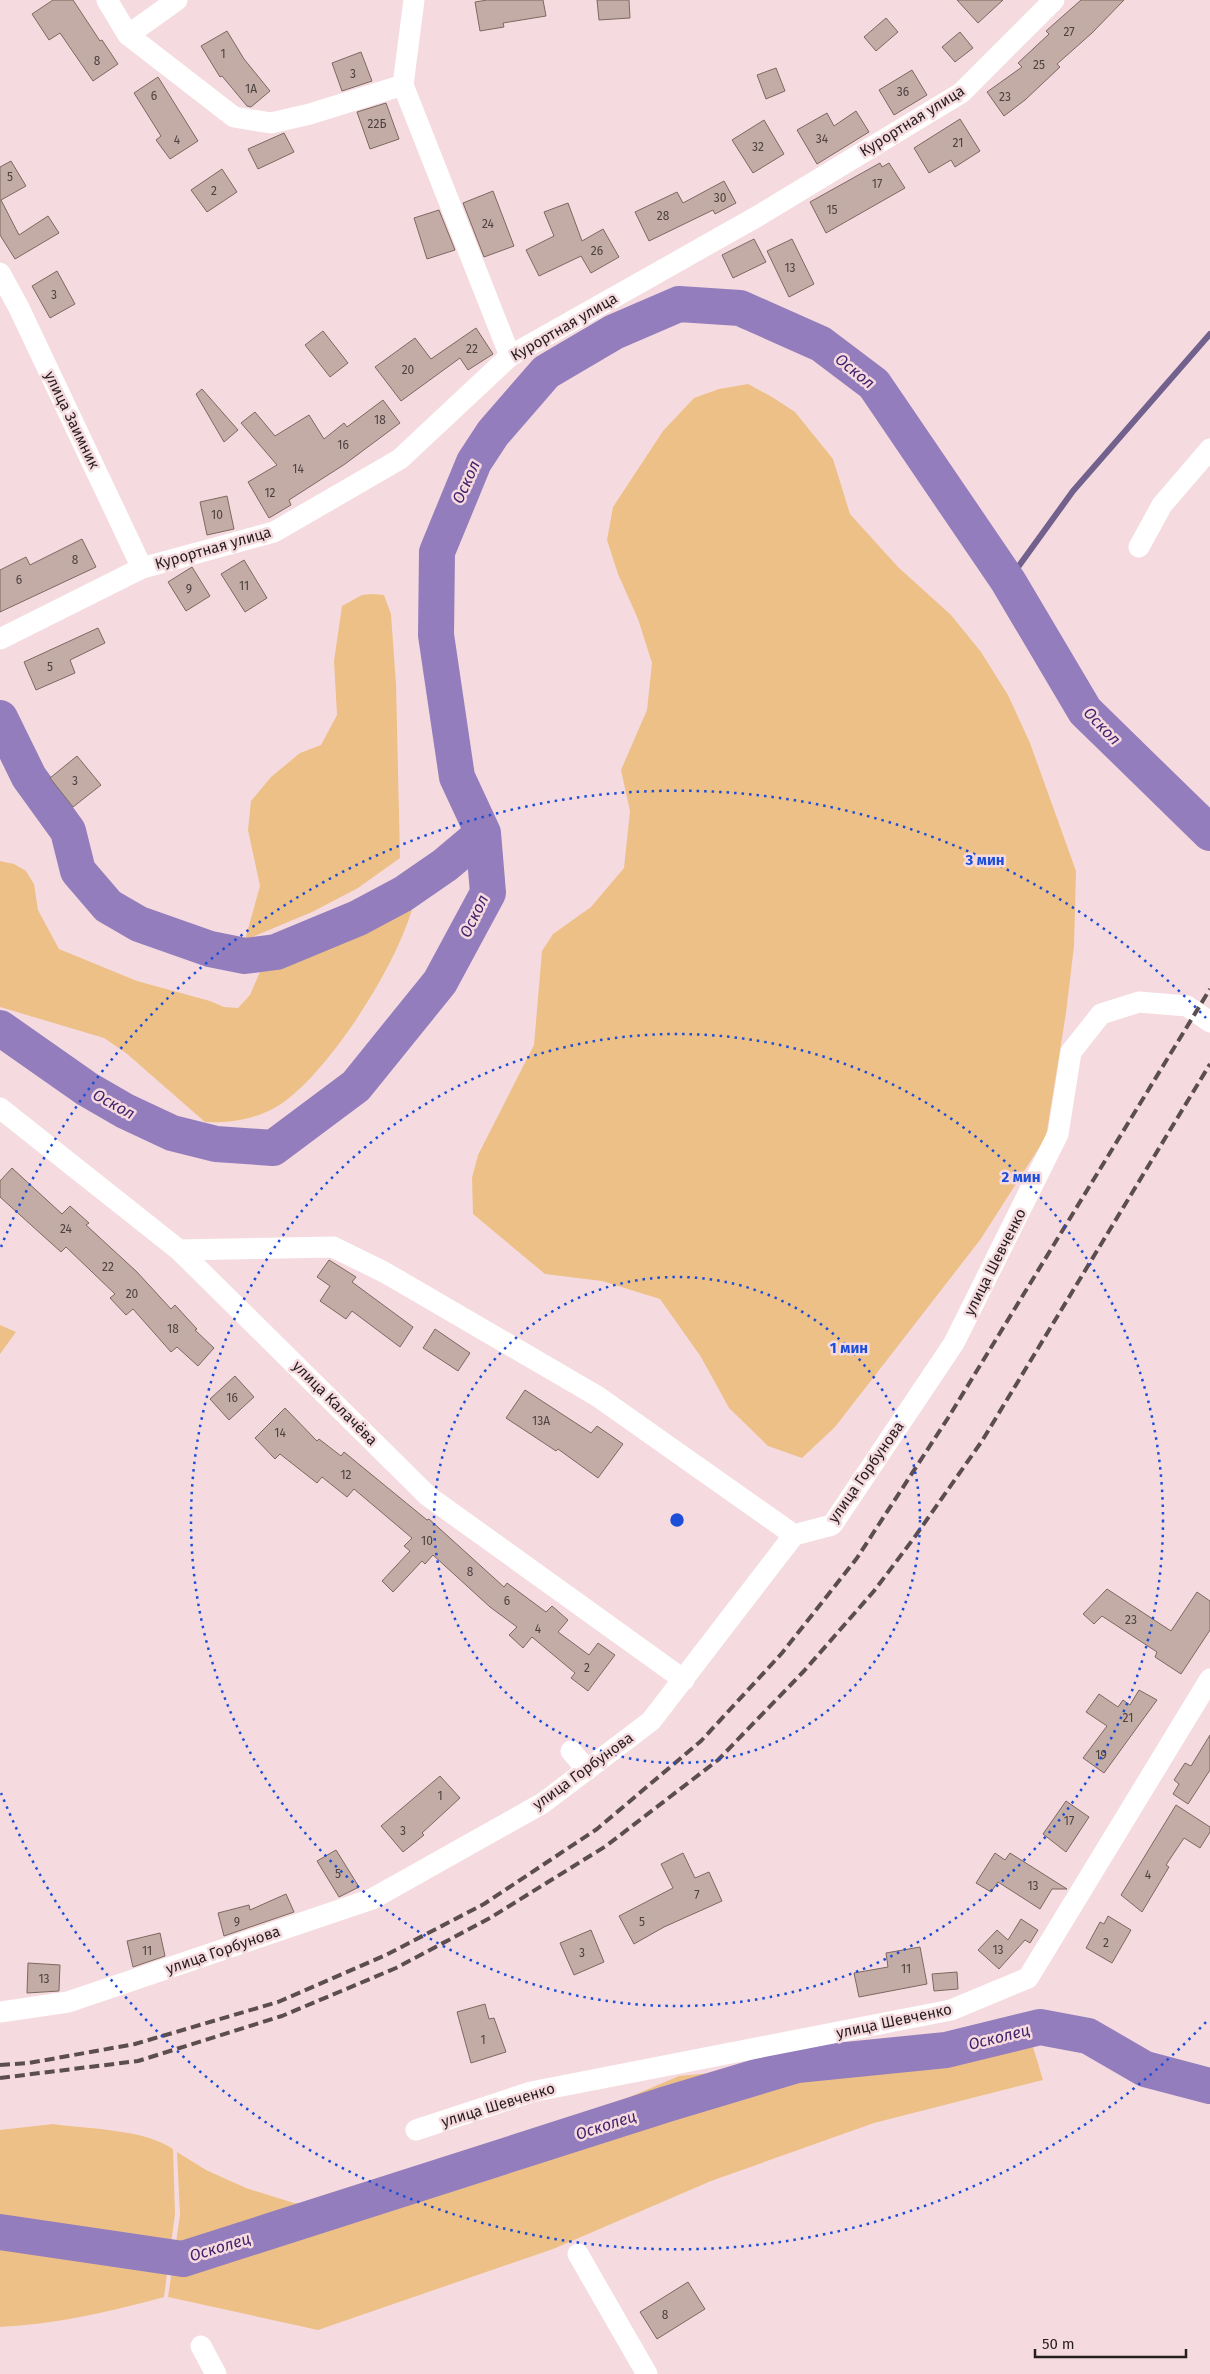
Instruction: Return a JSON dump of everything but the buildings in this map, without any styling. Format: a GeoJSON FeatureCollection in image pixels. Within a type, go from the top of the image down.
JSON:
{"type":"FeatureCollection","features":[{"type":"Feature","properties":{"kind":"street"},"geometry":{"type":"LineString","coordinates":[[107,0],[128,36],[234,117],[271,123],[310,114],[403,85]]}},
{"type":"Feature","properties":{"kind":"street"},"geometry":{"type":"LineString","coordinates":[[128,36],[178,0]]}},
{"type":"Feature","properties":{"kind":"street"},"geometry":{"type":"LineString","coordinates":[[414,0],[403,85],[510,356]]}},
{"type":"Feature","properties":{"kind":"street","name":"Курортная улица"},"geometry":{"type":"LineString","coordinates":[[0,639],[142,568],[274,532],[384,469],[400,459],[510,356],[758,216],[961,93],[1054,0]]}},
{"type":"Feature","properties":{"kind":"street","name":"улица Заимник"},"geometry":{"type":"LineString","coordinates":[[0,273],[19,308],[142,568]]}},
{"type":"Feature","properties":{"kind":"street"},"geometry":{"type":"LineString","coordinates":[[1139,548],[1162,506],[1210,449]]}},
{"type":"Feature","properties":{"kind":"street","name":"улица Шевченко"},"geometry":{"type":"LineString","coordinates":[[954,1343],[1058,1134],[1071,1052],[1101,1014],[1140,1002],[1187,1006],[1210,1022]]}},
{"type":"Feature","properties":{"kind":"street","name":"улица Калачёва"},"geometry":{"type":"LineString","coordinates":[[0,1108],[180,1250],[428,1496],[684,1680]]}},
{"type":"Feature","properties":{"kind":"street"},"geometry":{"type":"LineString","coordinates":[[180,1250],[333,1247],[384,1272],[597,1396],[794,1536]]}},
{"type":"Feature","properties":{"kind":"street","name":"улица Горбунова"},"geometry":{"type":"LineString","coordinates":[[0,2012],[68,2002],[372,1899],[543,1804],[650,1721],[684,1680],[794,1536],[832,1525],[954,1343]]}},
{"type":"Feature","properties":{"kind":"street","name":"улица Шевченко"},"geometry":{"type":"LineString","coordinates":[[416,2130],[531,2092],[951,2010],[1028,1978],[1210,1679]]}},
{"type":"Feature","properties":{"kind":"street"},"geometry":{"type":"LineString","coordinates":[[571,1752],[587,1770]]}},
{"type":"Feature","properties":{"kind":"street"},"geometry":{"type":"LineString","coordinates":[[578,2254],[647,2374]]}},
{"type":"Feature","properties":{"kind":"street"},"geometry":{"type":"LineString","coordinates":[[201,2346],[216,2374]]}},
{"type":"Feature","properties":{"kind":"shaded area"},"geometry":{"type":"Polygon","coordinates":[[[748,384],[795,412],[833,459],[850,514],[898,567],[951,615],[981,652],[1008,695],[1030,743],[1076,871],[1074,946],[1066,1013],[1046,1137],[980,1240],[835,1427],[802,1458],[768,1446],[729,1408],[701,1357],[660,1299],[602,1281],[545,1274],[473,1214],[472,1178],[478,1155],[534,1045],[542,951],[553,934],[591,907],[624,868],[630,811],[621,770],[647,710],[652,663],[638,619],[618,574],[607,540],[613,507],[663,431],[694,398],[719,389],[748,384]]]}},
{"type":"Feature","properties":{"kind":"shaded area"},"geometry":{"type":"Polygon","coordinates":[[[362,595],[384,595],[391,614],[396,684],[400,858],[358,888],[312,912],[245,940],[260,886],[248,830],[251,801],[271,777],[300,753],[321,745],[337,715],[334,661],[342,606],[362,595]]]}},
{"type":"Feature","properties":{"kind":"shaded area"},"geometry":{"type":"Polygon","coordinates":[[[0,861],[14,864],[26,871],[34,884],[38,910],[59,949],[137,981],[210,1001],[224,1007],[238,1008],[250,995],[262,967],[329,939],[375,915],[417,885],[412,910],[401,940],[385,972],[366,1005],[323,1064],[301,1088],[272,1109],[244,1119],[225,1122],[205,1122],[126,1053],[104,1038],[0,1007],[0,861]]]}},
{"type":"Feature","properties":{"kind":"shaded area"},"geometry":{"type":"Polygon","coordinates":[[[0,1325],[16,1332],[0,1354],[0,1325]]]}},
{"type":"Feature","properties":{"kind":"shaded area"},"geometry":{"type":"Polygon","coordinates":[[[1026,2024],[1043,2080],[874,2123],[711,2181],[553,2249],[318,2330],[168,2297],[180,2215],[177,2152],[206,2170],[246,2188],[294,2203],[328,2205],[367,2199],[450,2166],[533,2138],[679,2076],[801,2065],[891,2043],[1026,2024]]]}},
{"type":"Feature","properties":{"kind":"shaded area"},"geometry":{"type":"Polygon","coordinates":[[[53,2124],[147,2137],[173,2149],[175,2214],[164,2297],[83,2316],[42,2323],[0,2327],[0,2130],[53,2124]]]}},
{"type":"Feature","properties":{"kind":"waterway","name":"Оскол"},"geometry":{"type":"LineString","coordinates":[[0,1028],[87,1089],[125,1111],[172,1133],[216,1144],[273,1148],[356,1086],[440,982],[488,893],[483,833],[457,777],[436,635],[437,552],[474,462],[493,433],[546,372],[614,332],[679,304],[740,308],[821,344],[874,384],[1008,581],[1085,711],[1210,833]]}},
{"type":"Feature","properties":{"kind":"waterway"},"geometry":{"type":"LineString","coordinates":[[1008,581],[1073,491],[1210,334]]}},
{"type":"Feature","properties":{"kind":"waterway"},"geometry":{"type":"LineString","coordinates":[[0,718],[29,777],[68,831],[78,871],[108,906],[139,924],[210,949],[245,956],[276,952],[358,918],[403,894],[445,865],[483,833]]}},
{"type":"Feature","properties":{"kind":"waterway","name":"Осколец"},"geometry":{"type":"LineString","coordinates":[[0,2232],[183,2259],[667,2104],[797,2065],[946,2050],[1040,2027],[1088,2036],[1145,2069],[1210,2086]]}},
{"type":"Feature","properties":{"kind":"railway"},"geometry":{"type":"LineString","coordinates":[[0,2065],[29,2063],[135,2044],[278,2002],[386,1955],[484,1904],[597,1829],[701,1741],[782,1653],[857,1558],[948,1418],[1210,989]]}},
{"type":"Feature","properties":{"kind":"railway"},"geometry":{"type":"LineString","coordinates":[[0,2078],[138,2061],[282,2016],[396,1968],[490,1918],[606,1846],[718,1760],[804,1671],[874,1591],[914,1538],[982,1441],[1210,1064]]}}]}
